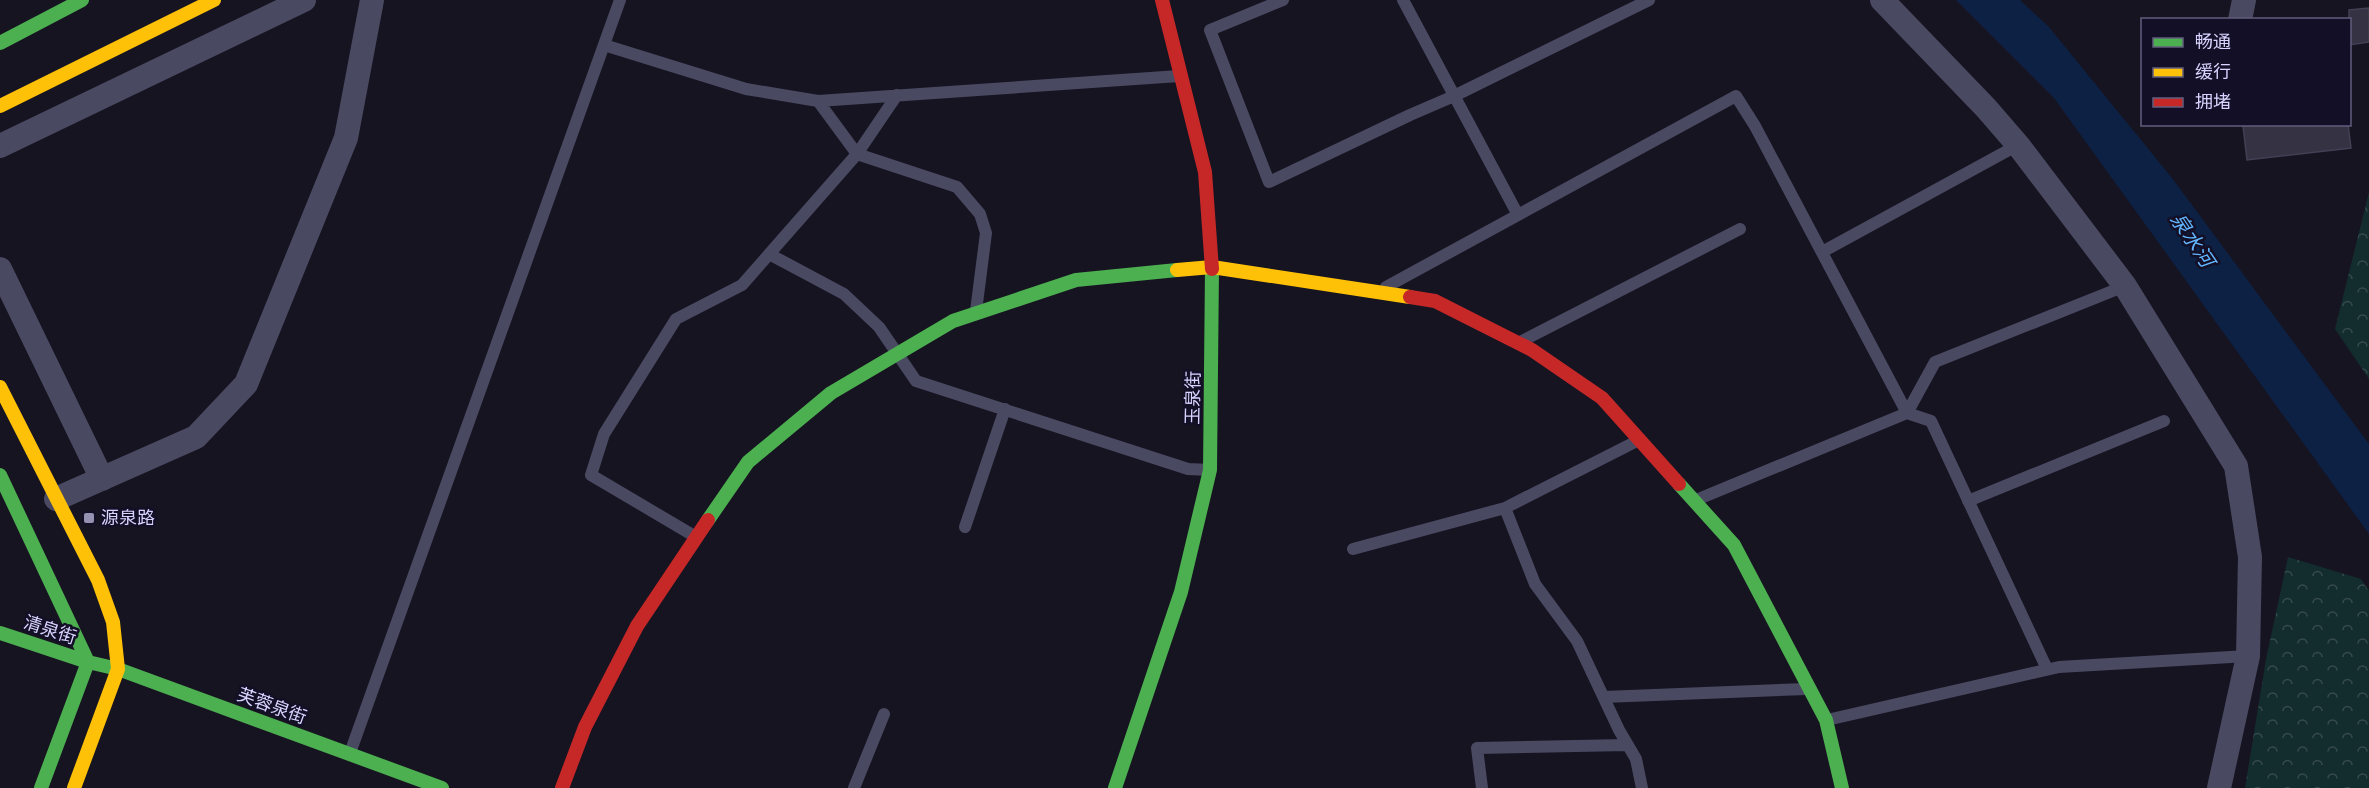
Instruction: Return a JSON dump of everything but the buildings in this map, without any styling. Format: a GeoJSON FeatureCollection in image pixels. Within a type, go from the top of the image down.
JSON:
{"type":"FeatureCollection","features":[{"type":"Feature","properties":{"kind":"street"},"geometry":{"type":"LineString","coordinates":[[0,43],[82,0]]}},
{"type":"Feature","properties":{"kind":"street"},"geometry":{"type":"LineString","coordinates":[[0,106],[214,0]]}},
{"type":"Feature","properties":{"kind":"street"},"geometry":{"type":"LineString","coordinates":[[0,146],[304,0]]}},
{"type":"Feature","properties":{"kind":"street"},"geometry":{"type":"LineString","coordinates":[[56,499],[196,437],[246,384],[346,138],[372,0]]}},
{"type":"Feature","properties":{"kind":"street","name":"玉泉街"},"geometry":{"type":"LineString","coordinates":[[1115,788],[1181,592],[1210,470],[1212,267],[1205,172],[1162,0]]}},
{"type":"Feature","properties":{"kind":"street"},"geometry":{"type":"LineString","coordinates":[[1882,0],[1986,108],[2018,145],[2125,286],[2236,466],[2250,557],[2248,656],[2219,788]]}},
{"type":"Feature","properties":{"kind":"street"},"geometry":{"type":"LineString","coordinates":[[2240,18],[2244,0]]}},
{"type":"Feature","properties":{"kind":"street"},"geometry":{"type":"LineString","coordinates":[[562,788],[585,727],[637,626],[748,462],[831,393],[953,321],[976,313],[1076,280],[1212,267],[1435,301],[1532,350],[1602,398],[1734,545],[1826,720],[1842,788]]}},
{"type":"Feature","properties":{"kind":"street"},"geometry":{"type":"LineString","coordinates":[[0,270],[102,479]]}},
{"type":"Feature","properties":{"kind":"street"},"geometry":{"type":"LineString","coordinates":[[0,387],[98,580],[113,622],[118,669],[74,788]]}},
{"type":"Feature","properties":{"kind":"street"},"geometry":{"type":"LineString","coordinates":[[0,475],[88,662],[41,788]]}},
{"type":"Feature","properties":{"kind":"street","name":"清泉街"},"geometry":{"type":"LineString","coordinates":[[0,633],[88,662]]}},
{"type":"Feature","properties":{"kind":"street","name":"芙蓉泉街"},"geometry":{"type":"LineString","coordinates":[[88,662],[118,669],[442,788]]}},
{"type":"Feature","properties":{"kind":"lane"},"geometry":{"type":"LineString","coordinates":[[350,754],[620,0]]}},
{"type":"Feature","properties":{"kind":"lane"},"geometry":{"type":"LineString","coordinates":[[1283,0],[1210,30],[1269,182],[1454,96],[1649,0]]}},
{"type":"Feature","properties":{"kind":"lane"},"geometry":{"type":"LineString","coordinates":[[1402,0],[1518,215]]}},
{"type":"Feature","properties":{"kind":"lane"},"geometry":{"type":"LineString","coordinates":[[604,45],[747,89],[818,101],[1181,76]]}},
{"type":"Feature","properties":{"kind":"lane"},"geometry":{"type":"LineString","coordinates":[[697,538],[591,476],[604,434],[676,319],[742,285],[857,154],[897,95]]}},
{"type":"Feature","properties":{"kind":"lane"},"geometry":{"type":"LineString","coordinates":[[1377,291],[1736,96],[1755,126],[1907,413],[1931,421],[2047,669]]}},
{"type":"Feature","properties":{"kind":"lane"},"geometry":{"type":"LineString","coordinates":[[818,101],[857,154],[957,188],[980,214],[986,233],[976,313]]}},
{"type":"Feature","properties":{"kind":"lane"},"geometry":{"type":"LineString","coordinates":[[1822,252],[2018,145]]}},
{"type":"Feature","properties":{"kind":"lane"},"geometry":{"type":"LineString","coordinates":[[1518,343],[1740,229]]}},
{"type":"Feature","properties":{"kind":"lane"},"geometry":{"type":"LineString","coordinates":[[769,254],[844,294],[879,327],[916,381],[1188,469],[1210,470]]}},
{"type":"Feature","properties":{"kind":"lane"},"geometry":{"type":"LineString","coordinates":[[1694,501],[1907,413],[1935,362],[2125,286]]}},
{"type":"Feature","properties":{"kind":"lane"},"geometry":{"type":"LineString","coordinates":[[965,527],[1005,409]]}},
{"type":"Feature","properties":{"kind":"lane"},"geometry":{"type":"LineString","coordinates":[[1968,501],[2164,421]]}},
{"type":"Feature","properties":{"kind":"lane"},"geometry":{"type":"LineString","coordinates":[[1353,549],[1505,508],[1640,440]]}},
{"type":"Feature","properties":{"kind":"lane"},"geometry":{"type":"LineString","coordinates":[[1505,508],[1535,584],[1577,641],[1636,759],[1642,788]]}},
{"type":"Feature","properties":{"kind":"lane"},"geometry":{"type":"LineString","coordinates":[[1826,720],[2059,667],[2248,656]]}},
{"type":"Feature","properties":{"kind":"lane"},"geometry":{"type":"LineString","coordinates":[[1604,697],[1810,688]]}},
{"type":"Feature","properties":{"kind":"lane"},"geometry":{"type":"LineString","coordinates":[[854,788],[884,714]]}},
{"type":"Feature","properties":{"kind":"lane"},"geometry":{"type":"LineString","coordinates":[[1482,788],[1477,748],[1628,744]]}},
{"type":"Feature","properties":{"kind":"green space"},"geometry":{"type":"Polygon","coordinates":[[[2369,192],[2369,379],[2335,329],[2369,192]]]}},
{"type":"Feature","properties":{"kind":"green space"},"geometry":{"type":"Polygon","coordinates":[[[2288,557],[2361,579],[2369,591],[2369,788],[2245,788],[2266,659],[2288,557]]]}},
{"type":"Feature","properties":{"kind":"water","name":"泉水河"},"geometry":{"type":"Polygon","coordinates":[[[1956,0],[2020,0],[2048,26],[2172,178],[2369,444],[2369,534],[2054,98],[1956,0]]]}},
{"type":"Feature","properties":{"kind":"traffic: fast"},"geometry":{"type":"LineString","coordinates":[[0,43],[82,0]]}},
{"type":"Feature","properties":{"kind":"traffic: fast"},"geometry":{"type":"LineString","coordinates":[[1115,788],[1181,592],[1210,470],[1212,269]]}},
{"type":"Feature","properties":{"kind":"traffic: fast"},"geometry":{"type":"LineString","coordinates":[[708,520],[748,462],[831,393],[953,321],[1076,280],[1177,270]]}},
{"type":"Feature","properties":{"kind":"traffic: fast"},"geometry":{"type":"LineString","coordinates":[[0,475],[88,662],[41,788]]}},
{"type":"Feature","properties":{"kind":"traffic: fast"},"geometry":{"type":"LineString","coordinates":[[1679,484],[1734,545],[1826,720],[1842,788]]}},
{"type":"Feature","properties":{"kind":"traffic: fast"},"geometry":{"type":"LineString","coordinates":[[0,633],[88,662],[118,669],[442,788]]}},
{"type":"Feature","properties":{"kind":"traffic: slow"},"geometry":{"type":"LineString","coordinates":[[0,106],[214,0]]}},
{"type":"Feature","properties":{"kind":"traffic: slow"},"geometry":{"type":"LineString","coordinates":[[1177,270],[1212,267],[1410,297]]}},
{"type":"Feature","properties":{"kind":"traffic: slow"},"geometry":{"type":"LineString","coordinates":[[0,387],[98,580],[113,622],[118,669],[74,788]]}},
{"type":"Feature","properties":{"kind":"traffic: jam"},"geometry":{"type":"LineString","coordinates":[[1162,0],[1205,172],[1212,269]]}},
{"type":"Feature","properties":{"kind":"traffic: jam"},"geometry":{"type":"LineString","coordinates":[[1410,297],[1435,301],[1532,350],[1602,398],[1679,484]]}},
{"type":"Feature","properties":{"kind":"traffic: jam"},"geometry":{"type":"LineString","coordinates":[[562,788],[585,727],[637,626],[708,520]]}},
{"type":"Feature","properties":{"kind":"place","name":"源泉路"},"geometry":{"type":"Point","coordinates":[89,518]}}]}
